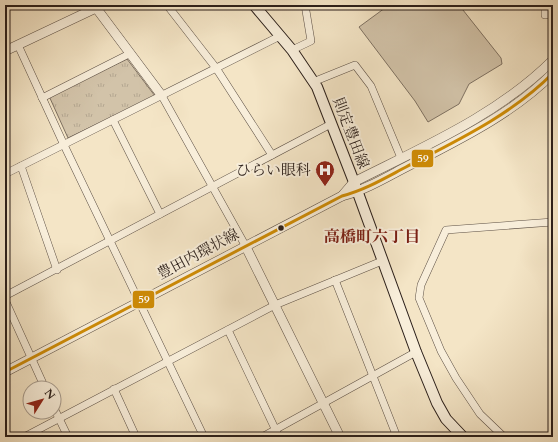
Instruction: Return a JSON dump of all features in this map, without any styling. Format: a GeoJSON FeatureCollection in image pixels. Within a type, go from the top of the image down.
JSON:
{"type":"FeatureCollection","features":[{"type":"Feature","properties":{"kind":"main road","name":"則定豊田線"},"geometry":{"type":"LineString","coordinates":[[254,5],[292,50],[313,82],[356,187],[416,352],[437,403],[446,419],[459,436]]}},
{"type":"Feature","properties":{"kind":"street"},"geometry":{"type":"LineString","coordinates":[[167,5],[216,68],[272,155]]}},
{"type":"Feature","properties":{"kind":"street"},"geometry":{"type":"LineString","coordinates":[[292,50],[311,41],[305,5]]}},
{"type":"Feature","properties":{"kind":"street"},"geometry":{"type":"LineString","coordinates":[[545,5],[545,15],[553,14]]}},
{"type":"Feature","properties":{"kind":"street"},"geometry":{"type":"LineString","coordinates":[[5,51],[97,6],[129,54],[162,96],[245,245],[340,437]]}},
{"type":"Feature","properties":{"kind":"street"},"geometry":{"type":"LineString","coordinates":[[5,174],[280,36]]}},
{"type":"Feature","properties":{"kind":"street"},"geometry":{"type":"LineString","coordinates":[[18,45],[64,145],[204,437]]}},
{"type":"Feature","properties":{"kind":"street"},"geometry":{"type":"LineString","coordinates":[[42,98],[129,54]]}},
{"type":"Feature","properties":{"kind":"street","name":"豊田内環状線"},"geometry":{"type":"LineString","coordinates":[[5,372],[245,245],[342,196],[401,158],[495,107],[538,75],[553,60]]}},
{"type":"Feature","properties":{"kind":"street"},"geometry":{"type":"LineString","coordinates":[[313,82],[355,65],[371,86],[401,158]]}},
{"type":"Feature","properties":{"kind":"street","name":"豊田内環状線"},"geometry":{"type":"LineString","coordinates":[[356,187],[428,156],[501,115],[553,73]]}},
{"type":"Feature","properties":{"kind":"street"},"geometry":{"type":"LineString","coordinates":[[113,120],[160,214]]}},
{"type":"Feature","properties":{"kind":"street"},"geometry":{"type":"LineString","coordinates":[[5,296],[57,270],[331,124]]}},
{"type":"Feature","properties":{"kind":"street"},"geometry":{"type":"LineString","coordinates":[[21,166],[57,270]]}},
{"type":"Feature","properties":{"kind":"street"},"geometry":{"type":"LineString","coordinates":[[504,437],[480,414],[441,351],[419,298],[421,285],[446,230],[553,222]]}},
{"type":"Feature","properties":{"kind":"street"},"geometry":{"type":"LineString","coordinates":[[62,416],[275,305],[382,261]]}},
{"type":"Feature","properties":{"kind":"street"},"geometry":{"type":"LineString","coordinates":[[335,280],[397,437]]}},
{"type":"Feature","properties":{"kind":"street"},"geometry":{"type":"LineString","coordinates":[[5,300],[41,380]]}},
{"type":"Feature","properties":{"kind":"street"},"geometry":{"type":"LineString","coordinates":[[228,330],[279,437]]}},
{"type":"Feature","properties":{"kind":"street"},"geometry":{"type":"LineString","coordinates":[[262,437],[416,352]]}},
{"type":"Feature","properties":{"kind":"street"},"geometry":{"type":"LineString","coordinates":[[114,389],[136,437]]}},
{"type":"Feature","properties":{"kind":"street"},"geometry":{"type":"LineString","coordinates":[[24,437],[55,420]]}},
{"type":"Feature","properties":{"kind":"street"},"geometry":{"type":"LineString","coordinates":[[60,420],[68,437]]}},
{"type":"Feature","properties":{"kind":"green space"},"geometry":{"type":"Polygon","coordinates":[[[389,5],[459,5],[501,58],[502,64],[469,84],[459,104],[428,122],[415,101],[359,27],[389,5]]]}},
{"type":"Feature","properties":{"kind":"green space"},"geometry":{"type":"Polygon","coordinates":[[[127,59],[155,96],[68,138],[49,96],[127,59]]]}},
{"type":"Feature","properties":{"kind":"transit line","name":"59"},"geometry":{"type":"LineString","coordinates":[[5,372],[342,196],[375,183],[464,137],[502,114],[537,88],[553,73]]}},
{"type":"Feature","properties":{"kind":"place","name":"ひらい眼科"},"geometry":{"type":"Point","coordinates":[325,187]}},
{"type":"Feature","properties":{"kind":"district","name":"高橋町六丁目"},"geometry":{"type":"Point","coordinates":[372,236]}}]}
